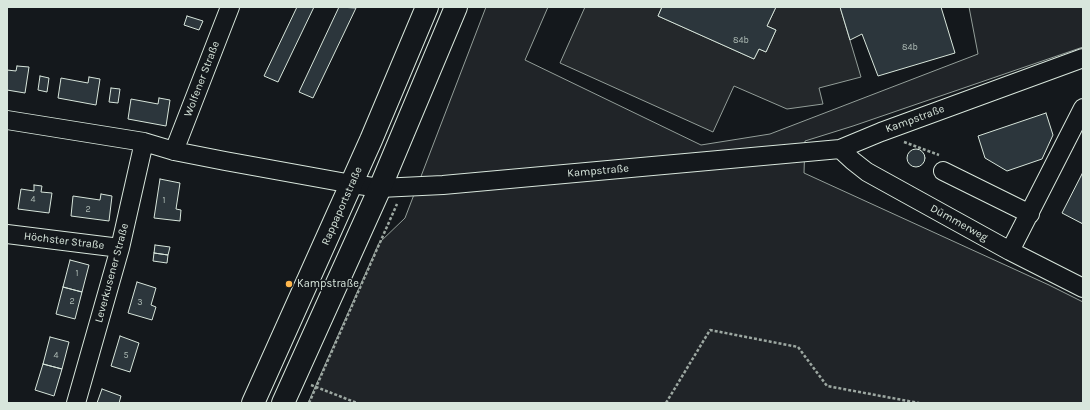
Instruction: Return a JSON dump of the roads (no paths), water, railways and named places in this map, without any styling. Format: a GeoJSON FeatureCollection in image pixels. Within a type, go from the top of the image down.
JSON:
{"type":"FeatureCollection","features":[{"type":"Feature","properties":{"kind":"main road","name":"Rappaportstraße"},"geometry":{"type":"LineString","coordinates":[[253,403],[352,184],[428,7]]}},
{"type":"Feature","properties":{"kind":"main road"},"geometry":{"type":"LineString","coordinates":[[283,403],[380,188],[456,7]]}},
{"type":"Feature","properties":{"kind":"street","name":"Wolfener Straße"},"geometry":{"type":"LineString","coordinates":[[174,151],[230,7]]}},
{"type":"Feature","properties":{"kind":"street","name":"Kampstraße"},"geometry":{"type":"LineString","coordinates":[[7,120],[144,142],[174,151],[225,162],[352,184],[380,188],[444,185],[840,149],[881,132],[1083,58]]}},
{"type":"Feature","properties":{"kind":"street"},"geometry":{"type":"LineString","coordinates":[[1010,251],[1083,108]]}},
{"type":"Feature","properties":{"kind":"street","name":"Leverkusener Straße"},"geometry":{"type":"LineString","coordinates":[[76,403],[120,248],[144,142]]}},
{"type":"Feature","properties":{"kind":"street","name":"Dümmerweg"},"geometry":{"type":"LineString","coordinates":[[840,149],[867,172],[1010,251],[1083,288]]}},
{"type":"Feature","properties":{"kind":"street"},"geometry":{"type":"LineString","coordinates":[[943,171],[1030,214]]}},
{"type":"Feature","properties":{"kind":"street","name":"Höchster Straße"},"geometry":{"type":"LineString","coordinates":[[7,234],[120,248]]}},
{"type":"Feature","properties":{"kind":"place","name":"Kampstraße"},"geometry":{"type":"Point","coordinates":[289,284]}}]}
